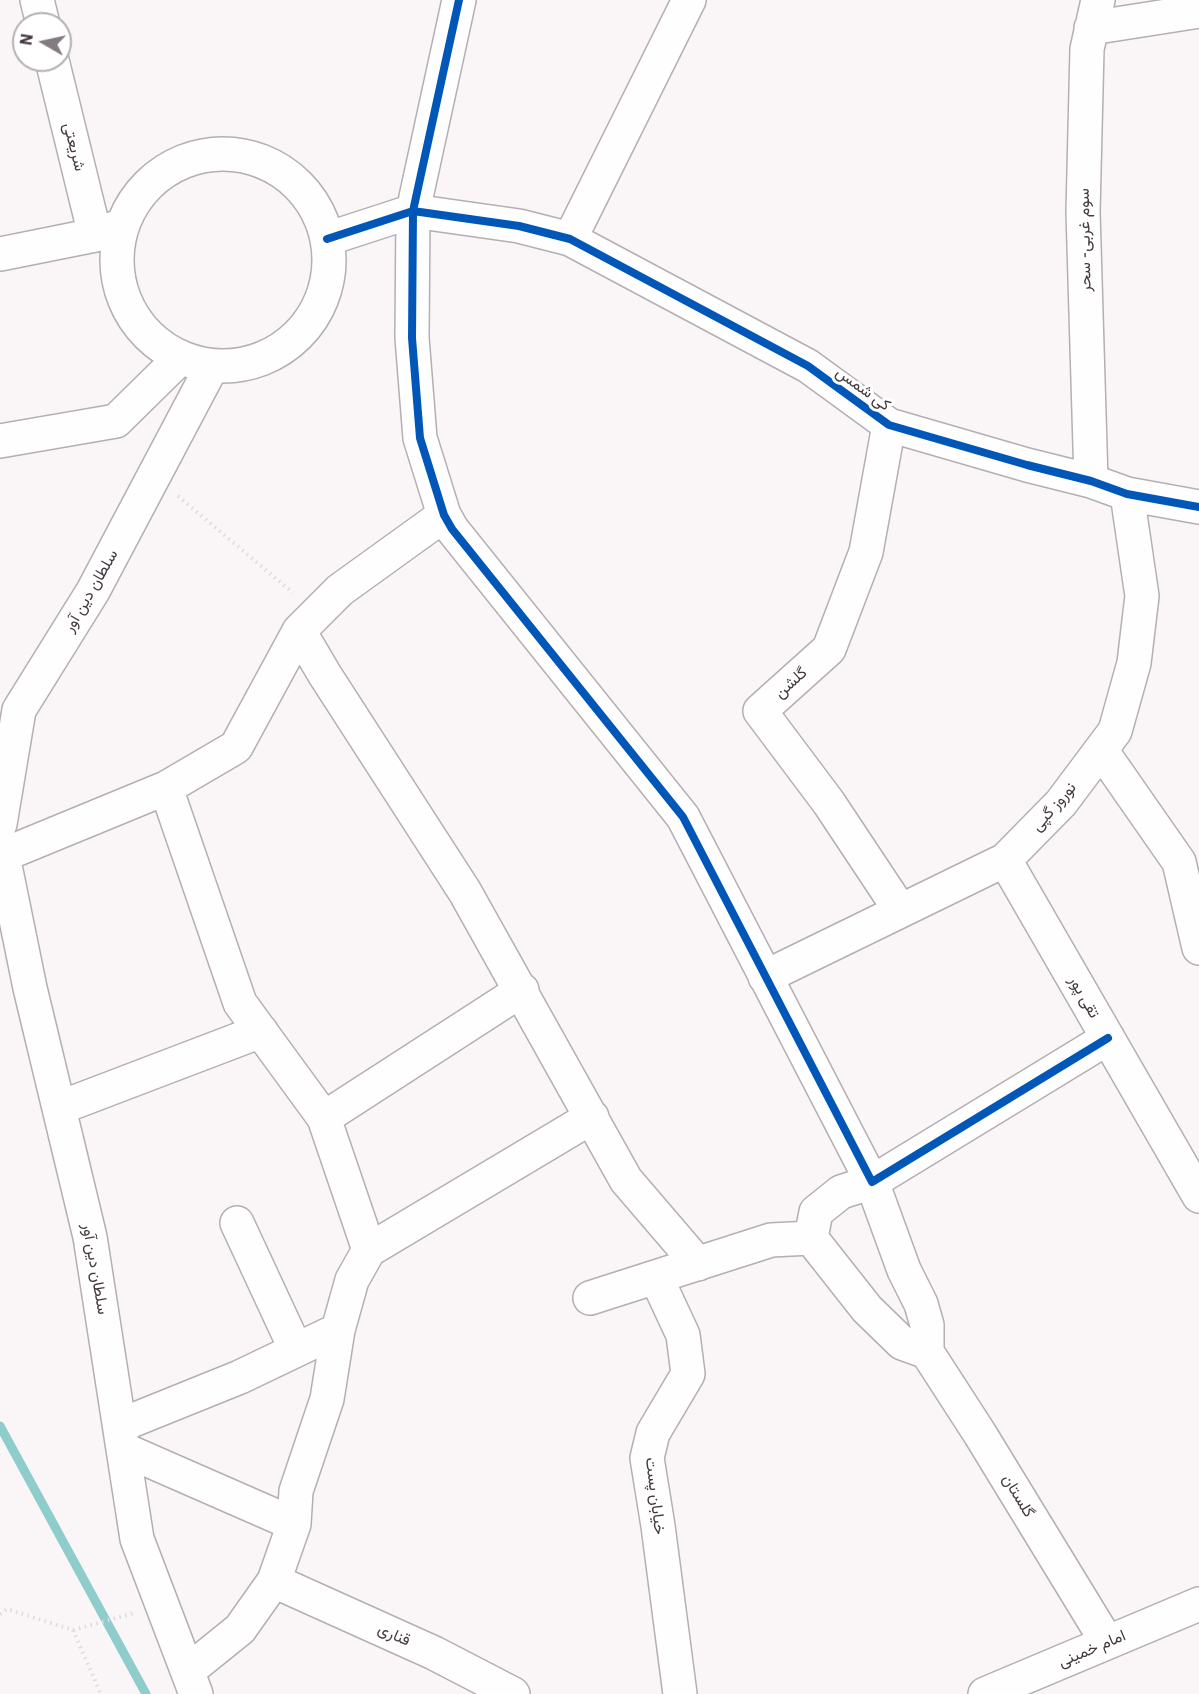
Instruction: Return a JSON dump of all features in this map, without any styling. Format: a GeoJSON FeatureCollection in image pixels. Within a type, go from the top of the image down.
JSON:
{"type":"FeatureCollection","features":[{"type":"Feature","properties":{"kind":"street"},"geometry":{"type":"LineString","coordinates":[[459,0],[413,211],[412,338],[420,438],[444,515],[452,529],[683,817],[872,1182],[904,1270],[921,1304],[927,1325],[927,1352],[902,1343],[867,1309],[812,1238],[816,1212],[841,1192],[872,1182],[1108,1038]]}},
{"type":"Feature","properties":{"kind":"street"},"geometry":{"type":"LineString","coordinates":[[570,239],[688,0]]}},
{"type":"Feature","properties":{"kind":"street"},"geometry":{"type":"LineString","coordinates":[[1095,14],[1199,10]]}},
{"type":"Feature","properties":{"kind":"street","name":"سوم غربی- سحر"},"geometry":{"type":"LineString","coordinates":[[1091,481],[1083,212],[1087,49],[1095,14]]}},
{"type":"Feature","properties":{"kind":"street","name":"شریعتی"},"geometry":{"type":"LineString","coordinates":[[56,72],[109,230]]}},
{"type":"Feature","properties":{"kind":"street"},"geometry":{"type":"LineString","coordinates":[[0,254],[109,230],[160,174],[176,164],[202,155],[230,154],[257,159],[282,171],[302,190],[318,213],[327,239],[329,264],[325,289],[316,311],[301,332],[283,348],[261,360],[237,366],[212,366],[180,358],[158,345],[139,326],[125,303],[118,278],[116,251],[109,230]]}},
{"type":"Feature","properties":{"kind":"street"},"geometry":{"type":"LineString","coordinates":[[327,239],[413,211]]}},
{"type":"Feature","properties":{"kind":"street","name":"کی شمس"},"geometry":{"type":"LineString","coordinates":[[413,211],[519,226],[570,239],[808,366],[889,424],[1027,465],[1091,481],[1127,494],[1199,507]]}},
{"type":"Feature","properties":{"kind":"street"},"geometry":{"type":"LineString","coordinates":[[0,441],[116,421],[180,358]]}},
{"type":"Feature","properties":{"kind":"street","name":"سلطان دین آور"},"geometry":{"type":"LineString","coordinates":[[192,1682],[137,1539],[123,1437],[90,1237],[59,1108],[8,925],[1,840],[19,710],[93,591],[212,366]]}},
{"type":"Feature","properties":{"kind":"street","name":"گلشن"},"geometry":{"type":"LineString","coordinates":[[889,424],[866,552],[829,649],[760,711],[829,803],[900,910]]}},
{"type":"Feature","properties":{"kind":"street","name":"نوروز گپی"},"geometry":{"type":"LineString","coordinates":[[765,977],[1005,860],[1061,803],[1101,750],[1115,731],[1134,663],[1142,596],[1127,494]]}},
{"type":"Feature","properties":{"kind":"street"},"geometry":{"type":"LineString","coordinates":[[1,840],[166,788],[236,747],[308,622],[340,590],[444,515]]}},
{"type":"Feature","properties":{"kind":"street"},"geometry":{"type":"LineString","coordinates":[[308,622],[325,675],[465,892],[522,990],[626,1180],[698,1264]]}},
{"type":"Feature","properties":{"kind":"street"},"geometry":{"type":"LineString","coordinates":[[1101,750],[1179,862],[1199,948]]}},
{"type":"Feature","properties":{"kind":"street"},"geometry":{"type":"LineString","coordinates":[[166,788],[240,1003],[324,1118],[369,1250]]}},
{"type":"Feature","properties":{"kind":"street","name":"تقی پور"},"geometry":{"type":"LineString","coordinates":[[1005,860],[1198,1194]]}},
{"type":"Feature","properties":{"kind":"street"},"geometry":{"type":"LineString","coordinates":[[324,1118],[522,990]]}},
{"type":"Feature","properties":{"kind":"street"},"geometry":{"type":"LineString","coordinates":[[59,1108],[261,1031]]}},
{"type":"Feature","properties":{"kind":"street"},"geometry":{"type":"LineString","coordinates":[[192,1682],[240,1629],[274,1581],[294,1524],[296,1491],[327,1399],[338,1330],[352,1280],[369,1250],[592,1117]]}},
{"type":"Feature","properties":{"kind":"street"},"geometry":{"type":"LineString","coordinates":[[237,1223],[296,1350]]}},
{"type":"Feature","properties":{"kind":"street"},"geometry":{"type":"LineString","coordinates":[[590,1298],[771,1240],[812,1238]]}},
{"type":"Feature","properties":{"kind":"street","name":"خیابان پست"},"geometry":{"type":"LineString","coordinates":[[656,1277],[683,1335],[688,1374],[653,1433],[647,1458],[680,1694]]}},
{"type":"Feature","properties":{"kind":"street"},"geometry":{"type":"LineString","coordinates":[[123,1437],[338,1330]]}},
{"type":"Feature","properties":{"kind":"street","name":"گلستان"},"geometry":{"type":"LineString","coordinates":[[927,1352],[1107,1642]]}},
{"type":"Feature","properties":{"kind":"street"},"geometry":{"type":"LineString","coordinates":[[123,1437],[294,1524]]}},
{"type":"Feature","properties":{"kind":"street","name":"قناری"},"geometry":{"type":"LineString","coordinates":[[274,1581],[434,1653],[513,1694]]}},
{"type":"Feature","properties":{"kind":"street","name":"امام خمینی"},"geometry":{"type":"LineString","coordinates":[[985,1694],[1199,1604]]}},
{"type":"Feature","properties":{"kind":"path"},"geometry":{"type":"LineString","coordinates":[[154,476],[308,622]]}},
{"type":"Feature","properties":{"kind":"path"},"geometry":{"type":"LineString","coordinates":[[0,1614],[7,1609],[73,1630],[163,1606]]}},
{"type":"Feature","properties":{"kind":"path"},"geometry":{"type":"LineString","coordinates":[[73,1630],[101,1694]]}},
{"type":"Feature","properties":{"kind":"waterway"},"geometry":{"type":"LineString","coordinates":[[0,1426],[146,1694]]}},
{"type":"Feature","properties":{"kind":"cycle path"},"geometry":{"type":"LineString","coordinates":[[459,0],[413,211],[412,338],[420,438],[444,515],[452,529],[683,817],[872,1182],[1108,1038]]}},
{"type":"Feature","properties":{"kind":"cycle path"},"geometry":{"type":"LineString","coordinates":[[327,239],[413,211],[519,226],[570,239],[808,366],[889,425],[1091,481],[1127,494],[1199,507]]}}]}
